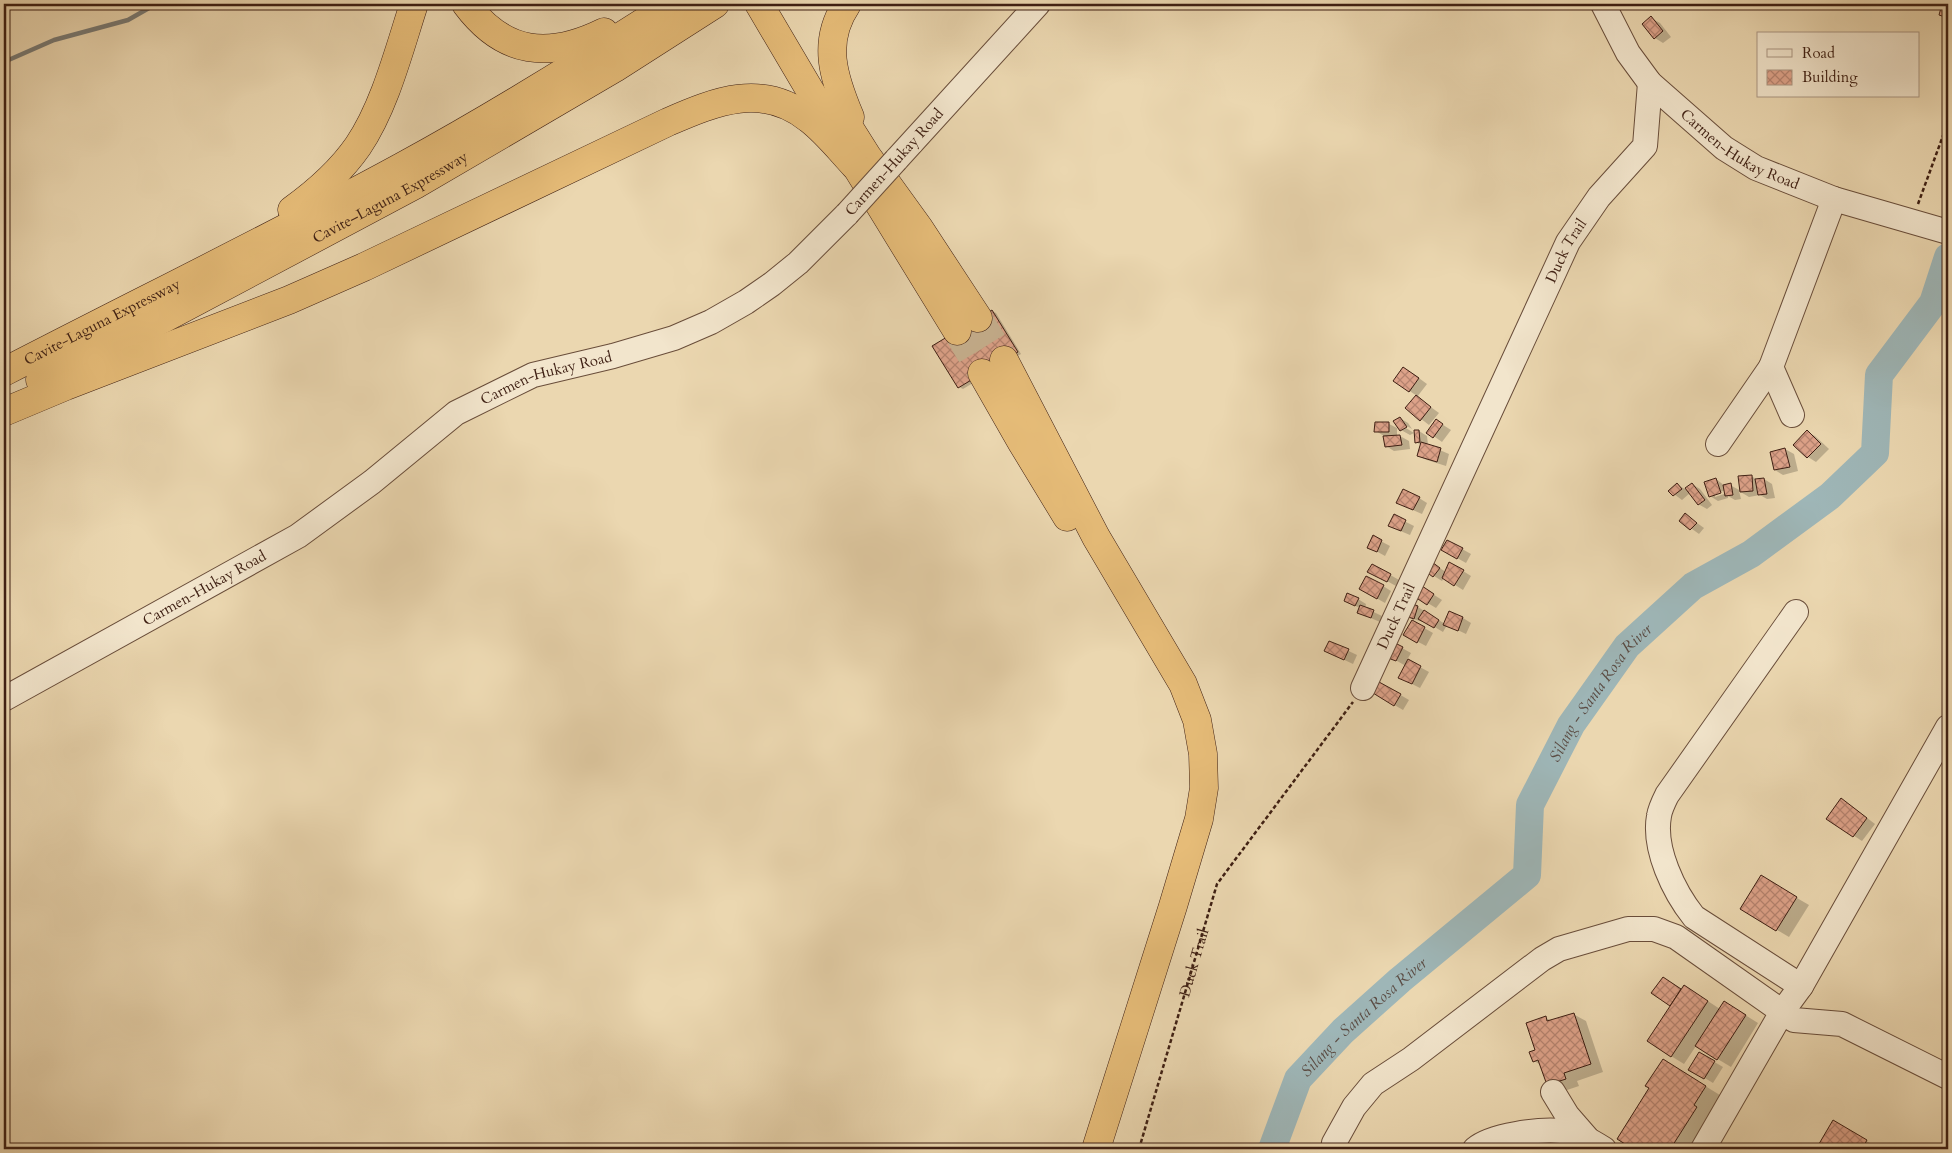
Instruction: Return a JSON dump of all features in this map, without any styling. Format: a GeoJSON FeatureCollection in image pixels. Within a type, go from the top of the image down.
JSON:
{"type":"FeatureCollection","features":[{"type":"Feature","properties":{"kind":"highway"},"geometry":{"type":"LineString","coordinates":[[201,272],[300,204],[331,179],[343,165],[368,130],[378,108],[414,4]]}},
{"type":"Feature","properties":{"kind":"highway"},"geometry":{"type":"LineString","coordinates":[[466,4],[492,32],[507,41],[536,48],[550,49],[580,43],[661,4]]}},
{"type":"Feature","properties":{"kind":"highway","name":"Cavite–Laguna Expressway"},"geometry":{"type":"LineString","coordinates":[[201,272],[402,166],[484,120],[672,4]]}},
{"type":"Feature","properties":{"kind":"highway","name":"Cavite–Laguna Expressway"},"geometry":{"type":"LineString","coordinates":[[55,372],[165,318],[415,185],[615,68],[715,4]]}},
{"type":"Feature","properties":{"kind":"highway"},"geometry":{"type":"LineString","coordinates":[[758,4],[861,161],[919,228],[967,325]]}},
{"type":"Feature","properties":{"kind":"highway"},"geometry":{"type":"LineString","coordinates":[[775,4],[828,94],[861,161]]}},
{"type":"Feature","properties":{"kind":"highway"},"geometry":{"type":"LineString","coordinates":[[847,4],[840,17],[834,37],[832,53],[833,70],[861,161]]}},
{"type":"Feature","properties":{"kind":"highway"},"geometry":{"type":"LineString","coordinates":[[4,412],[66,386],[289,300],[364,267],[668,122],[710,105],[744,97],[758,98],[786,105],[810,119],[861,161]]}},
{"type":"Feature","properties":{"kind":"highway","name":"Cavite-Laguna Expressway"},"geometry":{"type":"LineString","coordinates":[[4,372],[201,272]]}},
{"type":"Feature","properties":{"kind":"highway"},"geometry":{"type":"LineString","coordinates":[[1081,1149],[1183,820],[1189,786],[1188,756],[1178,710],[1164,680],[1022,443],[993,367],[1182,684],[1196,720],[1203,754],[1204,788],[1199,818],[1096,1149]]}},
{"type":"Feature","properties":{"kind":"highway","name":"Cavite-Laguna Expressway"},"geometry":{"type":"LineString","coordinates":[[4,399],[55,372]]}},
{"type":"Feature","properties":{"kind":"street","name":"Carmen-Hukay Road"},"geometry":{"type":"LineString","coordinates":[[4,699],[298,536],[372,482],[456,412],[533,375],[613,356],[674,338],[711,322],[746,302],[798,263],[847,214],[1038,4]]}},
{"type":"Feature","properties":{"kind":"street","name":"Carmen-Hukay Road"},"geometry":{"type":"LineString","coordinates":[[1603,4],[1628,52],[1650,83],[1724,148],[1756,168],[1834,199],[1929,227]]}},
{"type":"Feature","properties":{"kind":"street","name":"Duck Trail"},"geometry":{"type":"LineString","coordinates":[[1363,688],[1568,242],[1599,197],[1645,146],[1650,83]]}},
{"type":"Feature","properties":{"kind":"street"},"geometry":{"type":"LineString","coordinates":[[1718,444],[1771,367],[1834,199]]}},
{"type":"Feature","properties":{"kind":"street"},"geometry":{"type":"LineString","coordinates":[[1771,367],[1792,415]]}},
{"type":"Feature","properties":{"kind":"street"},"geometry":{"type":"LineString","coordinates":[[1796,612],[1667,794],[1659,817],[1659,839],[1663,859],[1683,904],[1694,917],[1792,997],[1794,1020],[1842,1024],[1948,1077]]}},
{"type":"Feature","properties":{"kind":"street"},"geometry":{"type":"LineString","coordinates":[[1703,1149],[1948,727]]}},
{"type":"Feature","properties":{"kind":"street"},"geometry":{"type":"LineString","coordinates":[[1333,1149],[1334,1143],[1354,1107],[1373,1084],[1411,1059],[1542,959],[1559,949],[1628,929],[1654,929],[1676,937],[1792,997]]}},
{"type":"Feature","properties":{"kind":"street"},"geometry":{"type":"LineString","coordinates":[[1553,1092],[1566,1115],[1596,1144]]}},
{"type":"Feature","properties":{"kind":"street"},"geometry":{"type":"LineString","coordinates":[[1474,1149],[1480,1144],[1498,1137],[1562,1131],[1596,1144]]}},
{"type":"Feature","properties":{"kind":"path"},"geometry":{"type":"LineString","coordinates":[[1929,227],[1948,122]]}},
{"type":"Feature","properties":{"kind":"path","name":"Duck Trail"},"geometry":{"type":"LineString","coordinates":[[1139,1149],[1217,884],[1363,688]]}},
{"type":"Feature","properties":{"kind":"building"},"geometry":{"type":"Polygon","coordinates":[[[1942,4],[1948,4],[1948,18],[1939,15],[1942,4]]]}},
{"type":"Feature","properties":{"kind":"building"},"geometry":{"type":"Polygon","coordinates":[[[1651,16],[1663,31],[1654,39],[1642,24],[1651,16]]]}},
{"type":"Feature","properties":{"kind":"building"},"geometry":{"type":"Polygon","coordinates":[[[992,310],[1018,352],[958,388],[932,346],[992,310]]]}},
{"type":"Feature","properties":{"kind":"building"},"geometry":{"type":"Polygon","coordinates":[[[1403,367],[1419,378],[1409,392],[1393,381],[1403,367]]]}},
{"type":"Feature","properties":{"kind":"building"},"geometry":{"type":"Polygon","coordinates":[[[1416,395],[1431,407],[1420,421],[1405,408],[1416,395]]]}},
{"type":"Feature","properties":{"kind":"building"},"geometry":{"type":"Polygon","coordinates":[[[1400,417],[1407,427],[1400,431],[1393,421],[1400,417]]]}},
{"type":"Feature","properties":{"kind":"building"},"geometry":{"type":"Polygon","coordinates":[[[1436,419],[1443,424],[1433,438],[1426,433],[1436,419]]]}},
{"type":"Feature","properties":{"kind":"building"},"geometry":{"type":"Polygon","coordinates":[[[1375,422],[1389,422],[1389,432],[1374,432],[1375,422]]]}},
{"type":"Feature","properties":{"kind":"building"},"geometry":{"type":"Polygon","coordinates":[[[1414,430],[1419,430],[1420,442],[1415,443],[1414,430]]]}},
{"type":"Feature","properties":{"kind":"building"},"geometry":{"type":"Polygon","coordinates":[[[1807,430],[1821,444],[1807,458],[1793,445],[1807,430]]]}},
{"type":"Feature","properties":{"kind":"building"},"geometry":{"type":"Polygon","coordinates":[[[1400,435],[1402,445],[1385,447],[1383,436],[1400,435]]]}},
{"type":"Feature","properties":{"kind":"building"},"geometry":{"type":"Polygon","coordinates":[[[1421,442],[1441,448],[1437,462],[1417,456],[1421,442]]]}},
{"type":"Feature","properties":{"kind":"building"},"geometry":{"type":"Polygon","coordinates":[[[1785,448],[1790,467],[1774,470],[1770,452],[1785,448]]]}},
{"type":"Feature","properties":{"kind":"building"},"geometry":{"type":"Polygon","coordinates":[[[1752,475],[1753,491],[1740,492],[1738,476],[1752,475]]]}},
{"type":"Feature","properties":{"kind":"building"},"geometry":{"type":"Polygon","coordinates":[[[1716,478],[1721,493],[1709,497],[1704,482],[1716,478]]]}},
{"type":"Feature","properties":{"kind":"building"},"geometry":{"type":"Polygon","coordinates":[[[1764,478],[1767,494],[1758,495],[1755,479],[1764,478]]]}},
{"type":"Feature","properties":{"kind":"building"},"geometry":{"type":"Polygon","coordinates":[[[1677,483],[1682,489],[1673,496],[1668,491],[1677,483]]]}},
{"type":"Feature","properties":{"kind":"building"},"geometry":{"type":"Polygon","coordinates":[[[1692,483],[1705,500],[1698,505],[1685,488],[1692,483]]]}},
{"type":"Feature","properties":{"kind":"building"},"geometry":{"type":"Polygon","coordinates":[[[1731,483],[1733,495],[1725,496],[1723,485],[1731,483]]]}},
{"type":"Feature","properties":{"kind":"building"},"geometry":{"type":"Polygon","coordinates":[[[1403,489],[1420,497],[1413,510],[1396,503],[1403,489]]]}},
{"type":"Feature","properties":{"kind":"building"},"geometry":{"type":"Polygon","coordinates":[[[1685,513],[1697,523],[1690,530],[1679,521],[1685,513]]]}},
{"type":"Feature","properties":{"kind":"building"},"geometry":{"type":"Polygon","coordinates":[[[1394,514],[1406,520],[1401,531],[1388,526],[1394,514]]]}},
{"type":"Feature","properties":{"kind":"building"},"geometry":{"type":"Polygon","coordinates":[[[1373,535],[1382,540],[1377,552],[1367,548],[1373,535]]]}},
{"type":"Feature","properties":{"kind":"building"},"geometry":{"type":"Polygon","coordinates":[[[1447,540],[1463,548],[1457,559],[1441,550],[1447,540]]]}},
{"type":"Feature","properties":{"kind":"building"},"geometry":{"type":"Polygon","coordinates":[[[1428,559],[1440,568],[1433,577],[1421,568],[1428,559]]]}},
{"type":"Feature","properties":{"kind":"building"},"geometry":{"type":"Polygon","coordinates":[[[1449,562],[1464,570],[1454,586],[1442,578],[1449,562]]]}},
{"type":"Feature","properties":{"kind":"building"},"geometry":{"type":"Polygon","coordinates":[[[1372,564],[1391,574],[1387,582],[1367,572],[1372,564]]]}},
{"type":"Feature","properties":{"kind":"building"},"geometry":{"type":"Polygon","coordinates":[[[1366,576],[1384,585],[1377,599],[1359,589],[1366,576]]]}},
{"type":"Feature","properties":{"kind":"building"},"geometry":{"type":"Polygon","coordinates":[[[1416,582],[1434,594],[1427,605],[1409,593],[1416,582]]]}},
{"type":"Feature","properties":{"kind":"building"},"geometry":{"type":"Polygon","coordinates":[[[1347,593],[1359,598],[1355,606],[1344,601],[1347,593]]]}},
{"type":"Feature","properties":{"kind":"building"},"geometry":{"type":"Polygon","coordinates":[[[1405,601],[1418,606],[1414,619],[1400,614],[1405,601]]]}},
{"type":"Feature","properties":{"kind":"building"},"geometry":{"type":"Polygon","coordinates":[[[1360,605],[1374,610],[1371,618],[1357,613],[1360,605]]]}},
{"type":"Feature","properties":{"kind":"building"},"geometry":{"type":"Polygon","coordinates":[[[1424,610],[1439,620],[1434,628],[1418,619],[1424,610]]]}},
{"type":"Feature","properties":{"kind":"building"},"geometry":{"type":"Polygon","coordinates":[[[1449,611],[1463,617],[1458,631],[1443,625],[1449,611]]]}},
{"type":"Feature","properties":{"kind":"building"},"geometry":{"type":"Polygon","coordinates":[[[1412,620],[1425,627],[1417,643],[1403,635],[1412,620]]]}},
{"type":"Feature","properties":{"kind":"building"},"geometry":{"type":"Polygon","coordinates":[[[1329,641],[1349,649],[1344,660],[1324,651],[1329,641]]]}},
{"type":"Feature","properties":{"kind":"building"},"geometry":{"type":"Polygon","coordinates":[[[1395,643],[1403,647],[1396,661],[1388,658],[1395,643]]]}},
{"type":"Feature","properties":{"kind":"building"},"geometry":{"type":"Polygon","coordinates":[[[1408,659],[1421,666],[1412,684],[1398,678],[1408,659]]]}},
{"type":"Feature","properties":{"kind":"building"},"geometry":{"type":"Polygon","coordinates":[[[1379,682],[1401,694],[1394,706],[1373,693],[1379,682]]]}},
{"type":"Feature","properties":{"kind":"building"},"geometry":{"type":"Polygon","coordinates":[[[1841,798],[1867,818],[1853,837],[1826,819],[1841,798]]]}},
{"type":"Feature","properties":{"kind":"building"},"geometry":{"type":"Polygon","coordinates":[[[1761,875],[1797,897],[1776,931],[1740,909],[1761,875]]]}},
{"type":"Feature","properties":{"kind":"building"},"geometry":{"type":"Polygon","coordinates":[[[1663,977],[1681,989],[1670,1006],[1651,993],[1663,977]]]}},
{"type":"Feature","properties":{"kind":"building"},"geometry":{"type":"Polygon","coordinates":[[[1684,985],[1708,1001],[1671,1057],[1647,1041],[1684,985]]]}},
{"type":"Feature","properties":{"kind":"building"},"geometry":{"type":"Polygon","coordinates":[[[1724,1001],[1746,1015],[1717,1060],[1695,1046],[1724,1001]]]}},
{"type":"Feature","properties":{"kind":"building"},"geometry":{"type":"Polygon","coordinates":[[[1574,1013],[1591,1064],[1564,1073],[1566,1079],[1547,1085],[1538,1060],[1533,1062],[1529,1052],[1535,1050],[1526,1023],[1546,1016],[1547,1021],[1574,1013]]]}},
{"type":"Feature","properties":{"kind":"building"},"geometry":{"type":"Polygon","coordinates":[[[1699,1052],[1715,1061],[1704,1079],[1688,1070],[1699,1052]]]}},
{"type":"Feature","properties":{"kind":"building"},"geometry":{"type":"Polygon","coordinates":[[[1663,1059],[1706,1086],[1694,1105],[1697,1107],[1671,1148],[1667,1146],[1665,1149],[1633,1149],[1617,1139],[1649,1088],[1645,1086],[1663,1059]]]}},
{"type":"Feature","properties":{"kind":"building"},"geometry":{"type":"Polygon","coordinates":[[[1833,1120],[1867,1140],[1862,1149],[1816,1149],[1833,1120]]]}},
{"type":"Feature","properties":{"kind":"waterway"},"geometry":{"type":"LineString","coordinates":[[4,62],[54,40],[128,20],[156,4]]}},
{"type":"Feature","properties":{"kind":"waterway","name":"Silang - Santa Rosa River"},"geometry":{"type":"LineString","coordinates":[[1272,1149],[1298,1079],[1343,1031],[1400,980],[1527,875],[1530,805],[1571,725],[1627,646],[1693,586],[1751,554],[1830,496],[1875,453],[1879,375],[1933,303],[1948,257]]}},
{"type":"Feature","properties":{"kind":"tunnel"},"geometry":{"type":"LineString","coordinates":[[978,318],[1004,360]]}},
{"type":"Feature","properties":{"kind":"tunnel"},"geometry":{"type":"LineString","coordinates":[[957,331],[982,373]]}}]}
